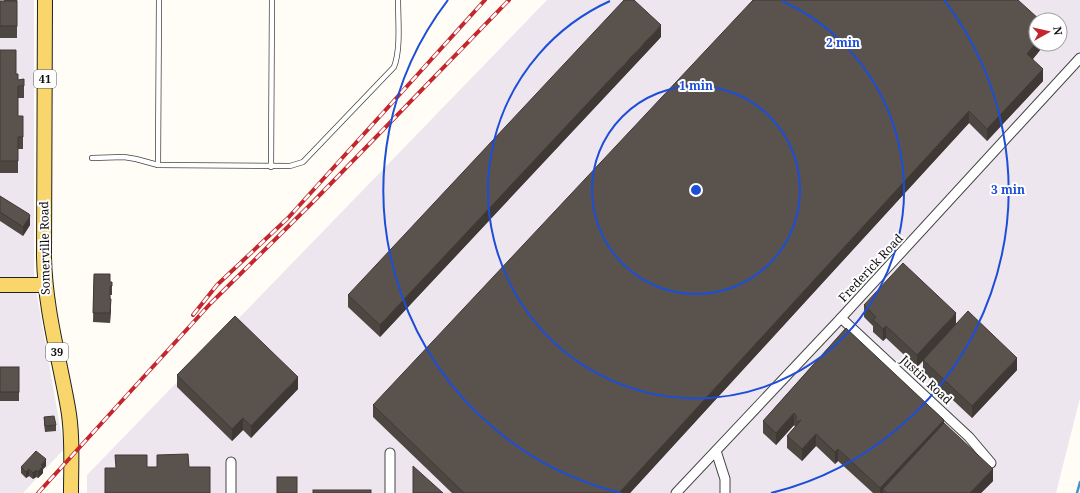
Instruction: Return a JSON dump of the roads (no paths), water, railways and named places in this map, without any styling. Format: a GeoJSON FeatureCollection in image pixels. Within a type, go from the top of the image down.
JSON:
{"type":"FeatureCollection","features":[{"type":"Feature","properties":{"kind":"main road","name":"Somerville Road"},"geometry":{"type":"LineString","coordinates":[[45,0],[45,285],[46,300],[68,410],[71,450],[71,493]]}},
{"type":"Feature","properties":{"kind":"main road"},"geometry":{"type":"LineString","coordinates":[[0,285],[45,285]]}},
{"type":"Feature","properties":{"kind":"street","name":"Frederick Road"},"geometry":{"type":"LineString","coordinates":[[676,493],[841,318],[1080,58]]}},
{"type":"Feature","properties":{"kind":"street","name":"Justin Road"},"geometry":{"type":"LineString","coordinates":[[841,318],[969,437],[991,463]]}},
{"type":"Feature","properties":{"kind":"street"},"geometry":{"type":"LineString","coordinates":[[716,451],[725,479],[724,493]]}},
{"type":"Feature","properties":{"kind":"street"},"geometry":{"type":"LineString","coordinates":[[390,453],[390,493]]}},
{"type":"Feature","properties":{"kind":"street"},"geometry":{"type":"LineString","coordinates":[[231,462],[231,493]]}},
{"type":"Feature","properties":{"kind":"lane"},"geometry":{"type":"LineString","coordinates":[[158,165],[160,0]]}},
{"type":"Feature","properties":{"kind":"lane"},"geometry":{"type":"LineString","coordinates":[[271,166],[272,0]]}},
{"type":"Feature","properties":{"kind":"lane"},"geometry":{"type":"LineString","coordinates":[[92,158],[124,157],[158,165],[290,166],[303,162],[394,67],[398,48],[398,0]]}},
{"type":"Feature","properties":{"kind":"waterway"},"geometry":{"type":"LineString","coordinates":[[1077,493],[1080,482]]}},
{"type":"Feature","properties":{"kind":"railway"},"geometry":{"type":"LineString","coordinates":[[193,315],[217,285],[288,218],[485,0]]}},
{"type":"Feature","properties":{"kind":"railway"},"geometry":{"type":"LineString","coordinates":[[38,493],[210,304],[312,203],[509,0]]}}]}
